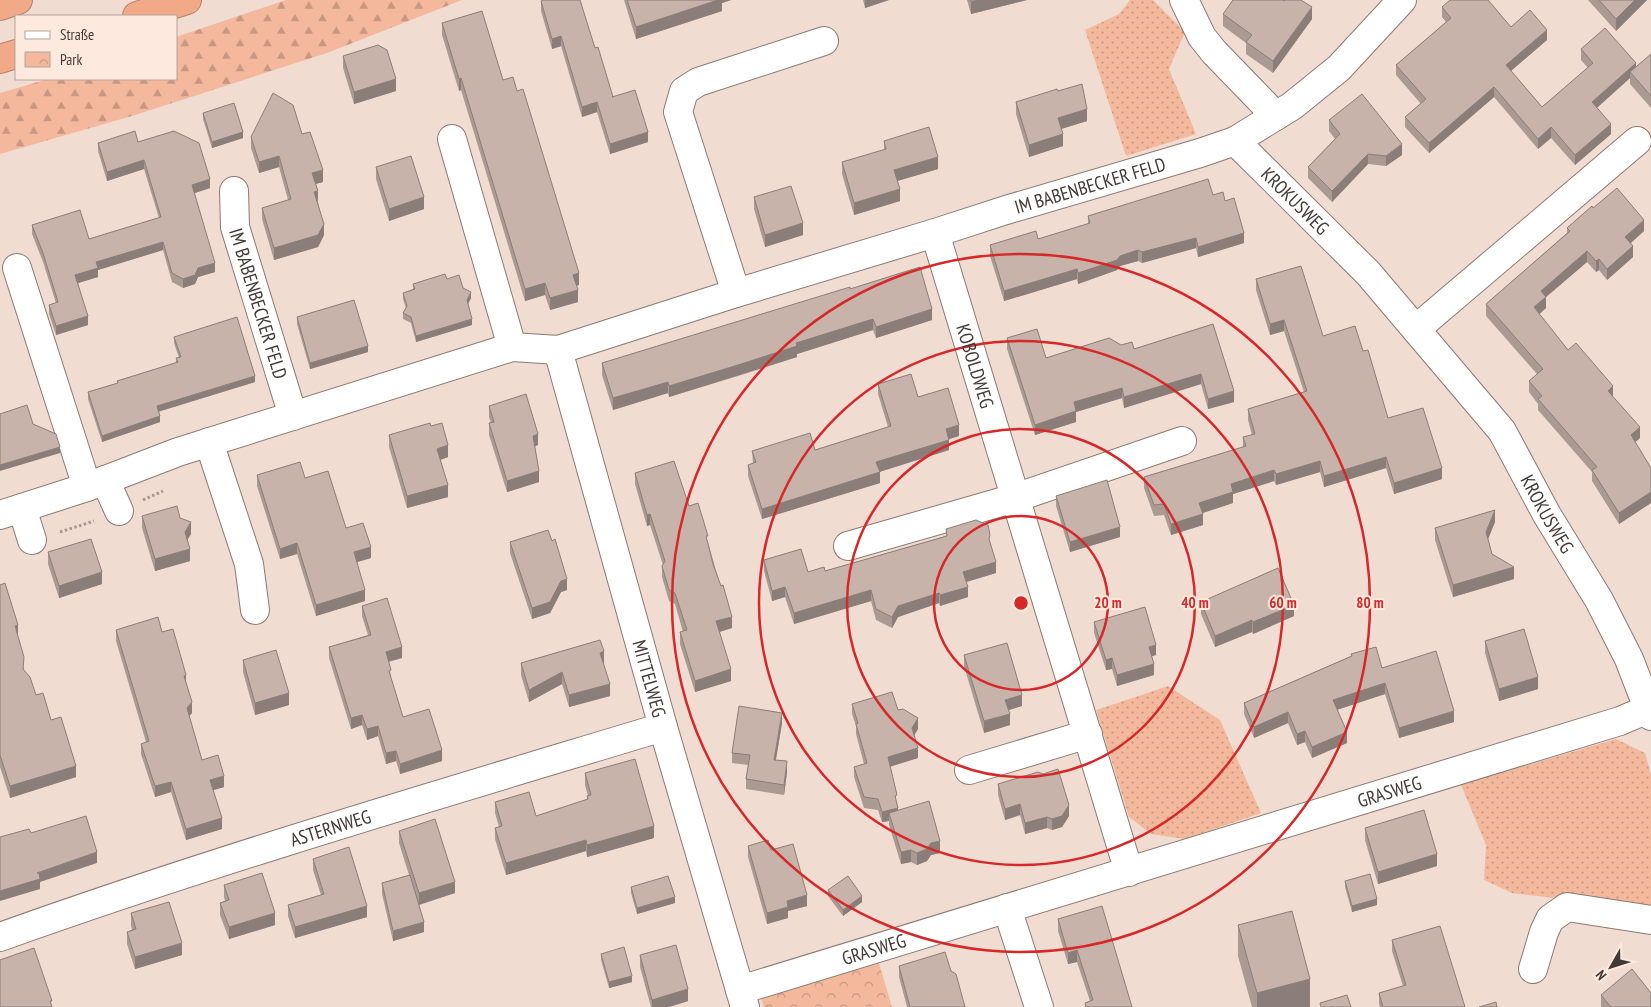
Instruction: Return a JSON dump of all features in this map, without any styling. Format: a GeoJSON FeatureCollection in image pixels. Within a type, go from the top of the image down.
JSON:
{"type":"FeatureCollection","features":[{"type":"Feature","properties":{"kind":"highway"},"geometry":{"type":"LineString","coordinates":[[0,6],[18,0]]}},
{"type":"Feature","properties":{"kind":"highway"},"geometry":{"type":"LineString","coordinates":[[140,15],[187,0]]}},
{"type":"Feature","properties":{"kind":"highway"},"geometry":{"type":"LineString","coordinates":[[0,58],[15,54]]}},
{"type":"Feature","properties":{"kind":"street"},"geometry":{"type":"LineString","coordinates":[[1184,0],[1202,37],[1276,116]]}},
{"type":"Feature","properties":{"kind":"street","name":"IM BABENBECKER FELD"},"geometry":{"type":"LineString","coordinates":[[11,512],[208,442],[512,347],[558,350],[736,292],[1235,141],[1292,106],[1340,68],[1402,0]]}},
{"type":"Feature","properties":{"kind":"street"},"geometry":{"type":"LineString","coordinates":[[736,292],[678,112],[684,91],[698,82],[824,41]]}},
{"type":"Feature","properties":{"kind":"street"},"geometry":{"type":"LineString","coordinates":[[452,139],[512,347]]}},
{"type":"Feature","properties":{"kind":"street","name":"KROKUSWEG"},"geometry":{"type":"LineString","coordinates":[[1235,141],[1368,273],[1502,431],[1547,515],[1599,600],[1629,659],[1650,713]]}},
{"type":"Feature","properties":{"kind":"street"},"geometry":{"type":"LineString","coordinates":[[1416,329],[1637,141]]}},
{"type":"Feature","properties":{"kind":"street","name":"IM BABENBECKER FELD"},"geometry":{"type":"LineString","coordinates":[[234,191],[235,227],[293,416]]}},
{"type":"Feature","properties":{"kind":"street","name":"KOBOLDWEG"},"geometry":{"type":"LineString","coordinates":[[935,233],[1088,734]]}},
{"type":"Feature","properties":{"kind":"street"},"geometry":{"type":"LineString","coordinates":[[17,268],[96,483],[119,511]]}},
{"type":"Feature","properties":{"kind":"street","name":"MITTELWEG"},"geometry":{"type":"LineString","coordinates":[[558,350],[663,727],[742,998]]}},
{"type":"Feature","properties":{"kind":"street"},"geometry":{"type":"LineString","coordinates":[[848,546],[1015,498],[1182,441]]}},
{"type":"Feature","properties":{"kind":"street"},"geometry":{"type":"LineString","coordinates":[[208,442],[249,564],[255,610]]}},
{"type":"Feature","properties":{"kind":"street"},"geometry":{"type":"LineString","coordinates":[[11,512],[32,540]]}},
{"type":"Feature","properties":{"kind":"street","name":"GRASWEG"},"geometry":{"type":"LineString","coordinates":[[742,998],[1007,908],[1650,713]]}},
{"type":"Feature","properties":{"kind":"street","name":"ASTERNWEG"},"geometry":{"type":"LineString","coordinates":[[0,937],[115,896],[311,833],[663,727]]}},
{"type":"Feature","properties":{"kind":"street"},"geometry":{"type":"LineString","coordinates":[[969,770],[1088,734],[1130,872]]}},
{"type":"Feature","properties":{"kind":"street"},"geometry":{"type":"LineString","coordinates":[[1534,969],[1544,932],[1550,919],[1567,907],[1651,920]]}},
{"type":"Feature","properties":{"kind":"street"},"geometry":{"type":"LineString","coordinates":[[1007,908],[1039,1007]]}},
{"type":"Feature","properties":{"kind":"green space"},"geometry":{"type":"Polygon","coordinates":[[[286,0],[462,0],[327,53],[132,116],[0,154],[0,93],[45,80],[178,80],[178,36],[286,0]]]}},
{"type":"Feature","properties":{"kind":"green space"},"geometry":{"type":"Polygon","coordinates":[[[1130,0],[1153,0],[1185,32],[1169,69],[1196,134],[1126,156],[1085,30],[1119,14],[1130,0]]]}},
{"type":"Feature","properties":{"kind":"green space"},"geometry":{"type":"Polygon","coordinates":[[[1168,686],[1220,720],[1261,813],[1185,839],[1151,834],[1129,817],[1096,710],[1168,686]]]}},
{"type":"Feature","properties":{"kind":"green space"},"geometry":{"type":"Polygon","coordinates":[[[1616,739],[1645,753],[1651,774],[1651,909],[1512,893],[1484,880],[1486,845],[1461,785],[1616,739]]]}},
{"type":"Feature","properties":{"kind":"green space"},"geometry":{"type":"Polygon","coordinates":[[[878,960],[892,1007],[764,1007],[760,996],[878,960]]]}},
{"type":"Feature","properties":{"kind":"building"},"geometry":{"type":"Polygon","coordinates":[[[580,0],[595,48],[598,47],[613,97],[635,90],[648,132],[610,144],[597,102],[582,107],[561,36],[552,39],[541,1],[580,0]]]}},
{"type":"Feature","properties":{"kind":"building"},"geometry":{"type":"Polygon","coordinates":[[[627,0],[718,0],[636,27],[627,0]]]}},
{"type":"Feature","properties":{"kind":"building"},"geometry":{"type":"Polygon","coordinates":[[[1233,0],[1301,0],[1312,7],[1273,61],[1246,42],[1252,35],[1223,14],[1233,0]]]}},
{"type":"Feature","properties":{"kind":"building"},"geometry":{"type":"Polygon","coordinates":[[[1450,0],[1488,0],[1511,27],[1530,10],[1547,30],[1506,65],[1542,107],[1593,63],[1581,49],[1605,28],[1636,63],[1592,102],[1611,124],[1575,155],[1551,127],[1538,139],[1494,87],[1429,143],[1405,117],[1426,99],[1396,65],[1451,18],[1442,7],[1450,0]]]}},
{"type":"Feature","properties":{"kind":"building"},"geometry":{"type":"Polygon","coordinates":[[[1599,0],[1635,0],[1616,19],[1599,0]]]}},
{"type":"Feature","properties":{"kind":"building"},"geometry":{"type":"Polygon","coordinates":[[[482,11],[503,80],[513,77],[517,91],[523,89],[579,273],[573,275],[578,290],[550,298],[545,283],[525,289],[461,78],[459,79],[442,23],[482,11]]]}},
{"type":"Feature","properties":{"kind":"building"},"geometry":{"type":"Polygon","coordinates":[[[378,45],[387,50],[396,79],[354,92],[343,56],[378,45]]]}},
{"type":"Feature","properties":{"kind":"building"},"geometry":{"type":"Polygon","coordinates":[[[1651,54],[1651,96],[1630,72],[1651,54]]]}},
{"type":"Feature","properties":{"kind":"building"},"geometry":{"type":"Polygon","coordinates":[[[1082,84],[1087,109],[1058,118],[1063,134],[1029,145],[1016,102],[1057,89],[1058,91],[1082,84]]]}},
{"type":"Feature","properties":{"kind":"building"},"geometry":{"type":"Polygon","coordinates":[[[273,93],[293,105],[302,134],[310,132],[323,170],[312,173],[318,191],[314,192],[324,224],[318,235],[274,248],[262,208],[291,199],[279,156],[259,162],[251,137],[273,93]]]}},
{"type":"Feature","properties":{"kind":"building"},"geometry":{"type":"Polygon","coordinates":[[[1362,94],[1402,144],[1386,156],[1368,154],[1332,191],[1308,167],[1340,134],[1329,120],[1362,94]]]}},
{"type":"Feature","properties":{"kind":"building"},"geometry":{"type":"Polygon","coordinates":[[[234,103],[243,132],[212,142],[203,113],[234,103]]]}},
{"type":"Feature","properties":{"kind":"building"},"geometry":{"type":"Polygon","coordinates":[[[929,127],[938,157],[894,170],[900,189],[854,203],[842,162],[886,149],[884,141],[929,127]]]}},
{"type":"Feature","properties":{"kind":"building"},"geometry":{"type":"Polygon","coordinates":[[[135,131],[138,142],[174,131],[199,143],[210,179],[192,185],[215,263],[198,268],[195,275],[183,279],[172,273],[163,242],[96,262],[98,268],[75,275],[88,316],[56,326],[49,305],[58,302],[32,225],[80,210],[89,239],[161,217],[144,160],[107,172],[98,143],[135,131]]]}},
{"type":"Feature","properties":{"kind":"building"},"geometry":{"type":"Polygon","coordinates":[[[411,156],[424,197],[389,209],[376,167],[411,156]]]}},
{"type":"Feature","properties":{"kind":"building"},"geometry":{"type":"Polygon","coordinates":[[[1208,179],[1213,195],[1223,192],[1225,201],[1234,198],[1244,233],[1198,247],[1196,238],[1142,252],[1138,250],[1120,256],[1117,260],[1078,273],[1077,269],[1004,291],[990,245],[1036,231],[1038,239],[1090,223],[1088,216],[1208,179]]]}},
{"type":"Feature","properties":{"kind":"building"},"geometry":{"type":"Polygon","coordinates":[[[791,186],[803,223],[765,235],[754,197],[791,186]]]}},
{"type":"Feature","properties":{"kind":"building"},"geometry":{"type":"Polygon","coordinates":[[[1617,188],[1644,220],[1625,237],[1633,246],[1607,269],[1599,259],[1596,261],[1587,251],[1541,291],[1546,297],[1534,307],[1568,350],[1576,343],[1613,386],[1608,391],[1640,427],[1631,435],[1651,468],[1651,492],[1619,513],[1592,470],[1597,467],[1538,399],[1542,396],[1529,381],[1543,369],[1486,304],[1570,231],[1567,228],[1592,206],[1593,208],[1617,188]]]}},
{"type":"Feature","properties":{"kind":"building"},"geometry":{"type":"Polygon","coordinates":[[[1301,266],[1323,336],[1355,326],[1363,351],[1368,350],[1388,418],[1423,408],[1442,468],[1394,483],[1386,457],[1324,476],[1320,461],[1276,474],[1274,470],[1231,484],[1233,492],[1199,503],[1203,514],[1171,524],[1164,504],[1154,505],[1144,477],[1246,446],[1243,437],[1255,434],[1248,409],[1307,391],[1284,320],[1270,324],[1256,279],[1301,266]]]}},
{"type":"Feature","properties":{"kind":"building"},"geometry":{"type":"Polygon","coordinates":[[[920,267],[932,309],[876,327],[873,319],[796,343],[797,346],[669,386],[668,382],[613,398],[602,363],[920,267]]]}},
{"type":"Feature","properties":{"kind":"building"},"geometry":{"type":"Polygon","coordinates":[[[445,274],[447,279],[459,275],[463,288],[471,292],[467,300],[472,319],[416,336],[411,317],[403,313],[407,306],[403,293],[415,289],[413,284],[445,274]]]}},
{"type":"Feature","properties":{"kind":"building"},"geometry":{"type":"Polygon","coordinates":[[[354,300],[368,346],[310,363],[297,317],[354,300]]]}},
{"type":"Feature","properties":{"kind":"building"},"geometry":{"type":"Polygon","coordinates":[[[237,317],[255,376],[157,406],[160,416],[102,436],[88,392],[178,362],[176,358],[181,357],[174,337],[237,317]]]}},
{"type":"Feature","properties":{"kind":"building"},"geometry":{"type":"Polygon","coordinates":[[[1213,324],[1234,391],[1208,399],[1201,374],[1124,397],[1122,388],[1074,402],[1076,411],[1035,425],[1007,338],[1037,329],[1046,358],[1109,338],[1121,345],[1132,342],[1134,349],[1213,324]]]}},
{"type":"Feature","properties":{"kind":"building"},"geometry":{"type":"Polygon","coordinates":[[[911,374],[918,397],[948,388],[959,425],[946,429],[949,440],[876,462],[880,472],[762,509],[748,465],[756,462],[752,451],[810,433],[815,450],[891,426],[878,384],[911,374]]]}},
{"type":"Feature","properties":{"kind":"building"},"geometry":{"type":"Polygon","coordinates":[[[526,394],[538,434],[533,436],[539,471],[507,481],[489,423],[494,422],[489,406],[526,394]]]}},
{"type":"Feature","properties":{"kind":"building"},"geometry":{"type":"Polygon","coordinates":[[[27,405],[33,424],[56,434],[60,447],[0,465],[0,414],[27,405]]]}},
{"type":"Feature","properties":{"kind":"building"},"geometry":{"type":"Polygon","coordinates":[[[430,423],[431,426],[442,423],[448,445],[437,449],[448,485],[407,496],[389,435],[430,423]]]}},
{"type":"Feature","properties":{"kind":"building"},"geometry":{"type":"Polygon","coordinates":[[[674,461],[689,506],[698,503],[708,536],[706,536],[713,564],[721,586],[723,585],[732,617],[716,621],[731,669],[695,681],[680,632],[687,630],[675,593],[669,590],[662,566],[665,561],[650,514],[647,515],[635,473],[674,461]]]}},
{"type":"Feature","properties":{"kind":"building"},"geometry":{"type":"Polygon","coordinates":[[[300,462],[305,478],[328,471],[346,528],[363,523],[371,547],[354,552],[365,590],[316,605],[297,543],[280,549],[257,475],[300,462]]]}},
{"type":"Feature","properties":{"kind":"building"},"geometry":{"type":"Polygon","coordinates":[[[1107,480],[1120,527],[1070,542],[1056,496],[1107,480]]]}},
{"type":"Feature","properties":{"kind":"building"},"geometry":{"type":"Polygon","coordinates":[[[177,506],[180,518],[191,522],[185,532],[190,549],[155,559],[142,516],[177,506]]]}},
{"type":"Feature","properties":{"kind":"building"},"geometry":{"type":"Polygon","coordinates":[[[1495,510],[1486,532],[1492,554],[1514,567],[1453,585],[1435,528],[1495,510]]]}},
{"type":"Feature","properties":{"kind":"building"},"geometry":{"type":"Polygon","coordinates":[[[976,520],[988,525],[989,539],[996,562],[963,572],[968,587],[940,595],[939,593],[898,606],[892,617],[876,609],[871,590],[794,613],[785,587],[772,591],[764,560],[801,549],[808,572],[824,567],[825,571],[947,536],[946,529],[976,520]]]}},
{"type":"Feature","properties":{"kind":"building"},"geometry":{"type":"Polygon","coordinates":[[[548,530],[552,541],[555,539],[567,579],[561,581],[550,602],[532,608],[510,542],[548,530]]]}},
{"type":"Feature","properties":{"kind":"building"},"geometry":{"type":"Polygon","coordinates":[[[91,539],[102,572],[59,586],[48,552],[91,539]]]}},
{"type":"Feature","properties":{"kind":"building"},"geometry":{"type":"Polygon","coordinates":[[[1278,568],[1294,605],[1215,636],[1201,602],[1278,568]]]}},
{"type":"Feature","properties":{"kind":"building"},"geometry":{"type":"Polygon","coordinates":[[[5,583],[18,625],[15,626],[24,657],[23,669],[30,677],[36,695],[43,693],[51,720],[61,717],[76,766],[10,786],[0,755],[0,585],[5,583]]]}},
{"type":"Feature","properties":{"kind":"building"},"geometry":{"type":"Polygon","coordinates":[[[387,598],[402,647],[386,652],[391,670],[389,671],[403,717],[429,709],[442,750],[400,764],[396,751],[386,753],[378,726],[367,729],[362,715],[351,718],[329,647],[371,635],[362,606],[387,598]]]}},
{"type":"Feature","properties":{"kind":"building"},"geometry":{"type":"Polygon","coordinates":[[[1145,607],[1156,645],[1149,647],[1154,664],[1117,675],[1112,658],[1106,660],[1094,622],[1145,607]]]}},
{"type":"Feature","properties":{"kind":"building"},"geometry":{"type":"Polygon","coordinates":[[[158,617],[162,632],[173,629],[192,702],[187,708],[202,760],[218,755],[224,776],[210,780],[222,818],[186,829],[171,782],[155,786],[141,744],[149,741],[116,630],[158,617]]]}},
{"type":"Feature","properties":{"kind":"building"},"geometry":{"type":"Polygon","coordinates":[[[1524,629],[1538,677],[1499,689],[1485,641],[1524,629]]]}},
{"type":"Feature","properties":{"kind":"building"},"geometry":{"type":"Polygon","coordinates":[[[600,640],[604,651],[600,653],[610,684],[569,695],[562,672],[529,690],[521,663],[600,640]]]}},
{"type":"Feature","properties":{"kind":"building"},"geometry":{"type":"Polygon","coordinates":[[[1007,643],[1022,695],[1005,700],[1010,714],[984,721],[964,655],[1007,643]]]}},
{"type":"Feature","properties":{"kind":"building"},"geometry":{"type":"Polygon","coordinates":[[[1376,647],[1382,668],[1436,651],[1454,711],[1399,728],[1385,683],[1333,700],[1347,732],[1312,747],[1305,731],[1297,734],[1288,712],[1254,727],[1244,703],[1352,656],[1351,654],[1376,647]]]}},
{"type":"Feature","properties":{"kind":"building"},"geometry":{"type":"Polygon","coordinates":[[[276,650],[289,693],[255,703],[243,660],[276,650]]]}},
{"type":"Feature","properties":{"kind":"building"},"geometry":{"type":"Polygon","coordinates":[[[892,692],[898,710],[903,709],[918,718],[912,728],[918,748],[888,757],[897,795],[895,796],[898,808],[882,812],[878,799],[864,797],[854,767],[867,763],[852,704],[892,692]]]}},
{"type":"Feature","properties":{"kind":"building"},"geometry":{"type":"Polygon","coordinates":[[[739,706],[782,713],[774,760],[787,761],[784,785],[746,779],[750,755],[732,753],[739,706]]]}},
{"type":"Feature","properties":{"kind":"building"},"geometry":{"type":"Polygon","coordinates":[[[635,759],[654,826],[587,845],[586,840],[506,863],[495,828],[502,826],[495,802],[529,792],[536,816],[588,799],[587,796],[591,795],[585,773],[635,759]]]}},
{"type":"Feature","properties":{"kind":"building"},"geometry":{"type":"Polygon","coordinates":[[[1058,769],[1069,805],[1062,816],[1052,819],[1047,817],[1025,823],[1020,804],[1005,809],[998,784],[1038,772],[1043,774],[1058,769]]]}},
{"type":"Feature","properties":{"kind":"building"},"geometry":{"type":"Polygon","coordinates":[[[929,801],[940,841],[931,843],[927,849],[917,853],[911,850],[901,852],[889,813],[929,801]]]}},
{"type":"Feature","properties":{"kind":"building"},"geometry":{"type":"Polygon","coordinates":[[[1424,810],[1437,854],[1378,872],[1365,828],[1424,810]]]}},
{"type":"Feature","properties":{"kind":"building"},"geometry":{"type":"Polygon","coordinates":[[[86,816],[97,852],[37,873],[39,873],[40,879],[0,891],[0,837],[29,829],[31,833],[86,816]]]}},
{"type":"Feature","properties":{"kind":"building"},"geometry":{"type":"Polygon","coordinates":[[[435,819],[455,882],[419,893],[399,831],[435,819]]]}},
{"type":"Feature","properties":{"kind":"building"},"geometry":{"type":"Polygon","coordinates":[[[768,840],[771,850],[793,844],[807,895],[787,901],[788,907],[767,913],[748,846],[768,840]]]}},
{"type":"Feature","properties":{"kind":"building"},"geometry":{"type":"Polygon","coordinates":[[[349,847],[367,906],[295,927],[288,905],[324,894],[313,859],[349,847]]]}},
{"type":"Feature","properties":{"kind":"building"},"geometry":{"type":"Polygon","coordinates":[[[262,873],[275,913],[229,927],[220,903],[229,900],[224,885],[262,873]]]}},
{"type":"Feature","properties":{"kind":"building"},"geometry":{"type":"Polygon","coordinates":[[[1370,874],[1377,899],[1352,906],[1345,881],[1370,874]]]}},
{"type":"Feature","properties":{"kind":"building"},"geometry":{"type":"Polygon","coordinates":[[[410,875],[424,922],[393,931],[382,883],[410,875]]]}},
{"type":"Feature","properties":{"kind":"building"},"geometry":{"type":"Polygon","coordinates":[[[668,876],[675,897],[637,908],[631,887],[668,876]]]}},
{"type":"Feature","properties":{"kind":"building"},"geometry":{"type":"Polygon","coordinates":[[[848,876],[862,896],[843,910],[828,890],[848,876]]]}},
{"type":"Feature","properties":{"kind":"building"},"geometry":{"type":"Polygon","coordinates":[[[169,902],[182,943],[135,957],[127,932],[136,929],[131,913],[169,902]]]}},
{"type":"Feature","properties":{"kind":"building"},"geometry":{"type":"Polygon","coordinates":[[[1102,906],[1132,1007],[1086,1007],[1085,1003],[1093,1000],[1077,950],[1068,953],[1058,919],[1102,906]]]}},
{"type":"Feature","properties":{"kind":"building"},"geometry":{"type":"Polygon","coordinates":[[[1292,911],[1310,979],[1257,993],[1238,925],[1292,911]]]}},
{"type":"Feature","properties":{"kind":"building"},"geometry":{"type":"Polygon","coordinates":[[[1440,926],[1465,1007],[1383,1007],[1379,993],[1406,985],[1392,940],[1440,926]]]}},
{"type":"Feature","properties":{"kind":"building"},"geometry":{"type":"Polygon","coordinates":[[[676,945],[688,989],[652,1000],[640,955],[676,945]]]}},
{"type":"Feature","properties":{"kind":"building"},"geometry":{"type":"Polygon","coordinates":[[[624,947],[632,976],[609,982],[601,954],[624,947]]]}},
{"type":"Feature","properties":{"kind":"building"},"geometry":{"type":"Polygon","coordinates":[[[34,948],[52,1001],[50,1001],[52,1007],[0,1007],[0,960],[34,948]]]}},
{"type":"Feature","properties":{"kind":"building"},"geometry":{"type":"Polygon","coordinates":[[[945,952],[951,971],[956,974],[965,1007],[910,1007],[899,966],[945,952]]]}},
{"type":"Feature","properties":{"kind":"building"},"geometry":{"type":"Polygon","coordinates":[[[1632,969],[1651,993],[1651,1007],[1611,1007],[1601,995],[1632,969]]]}},
{"type":"Feature","properties":{"kind":"building"},"geometry":{"type":"Polygon","coordinates":[[[1347,995],[1351,1007],[1321,1007],[1320,1003],[1347,995]]]}},
{"type":"Feature","properties":{"kind":"building"},"geometry":{"type":"Polygon","coordinates":[[[1496,1002],[1497,1007],[1479,1007],[1496,1002]]]}}]}
